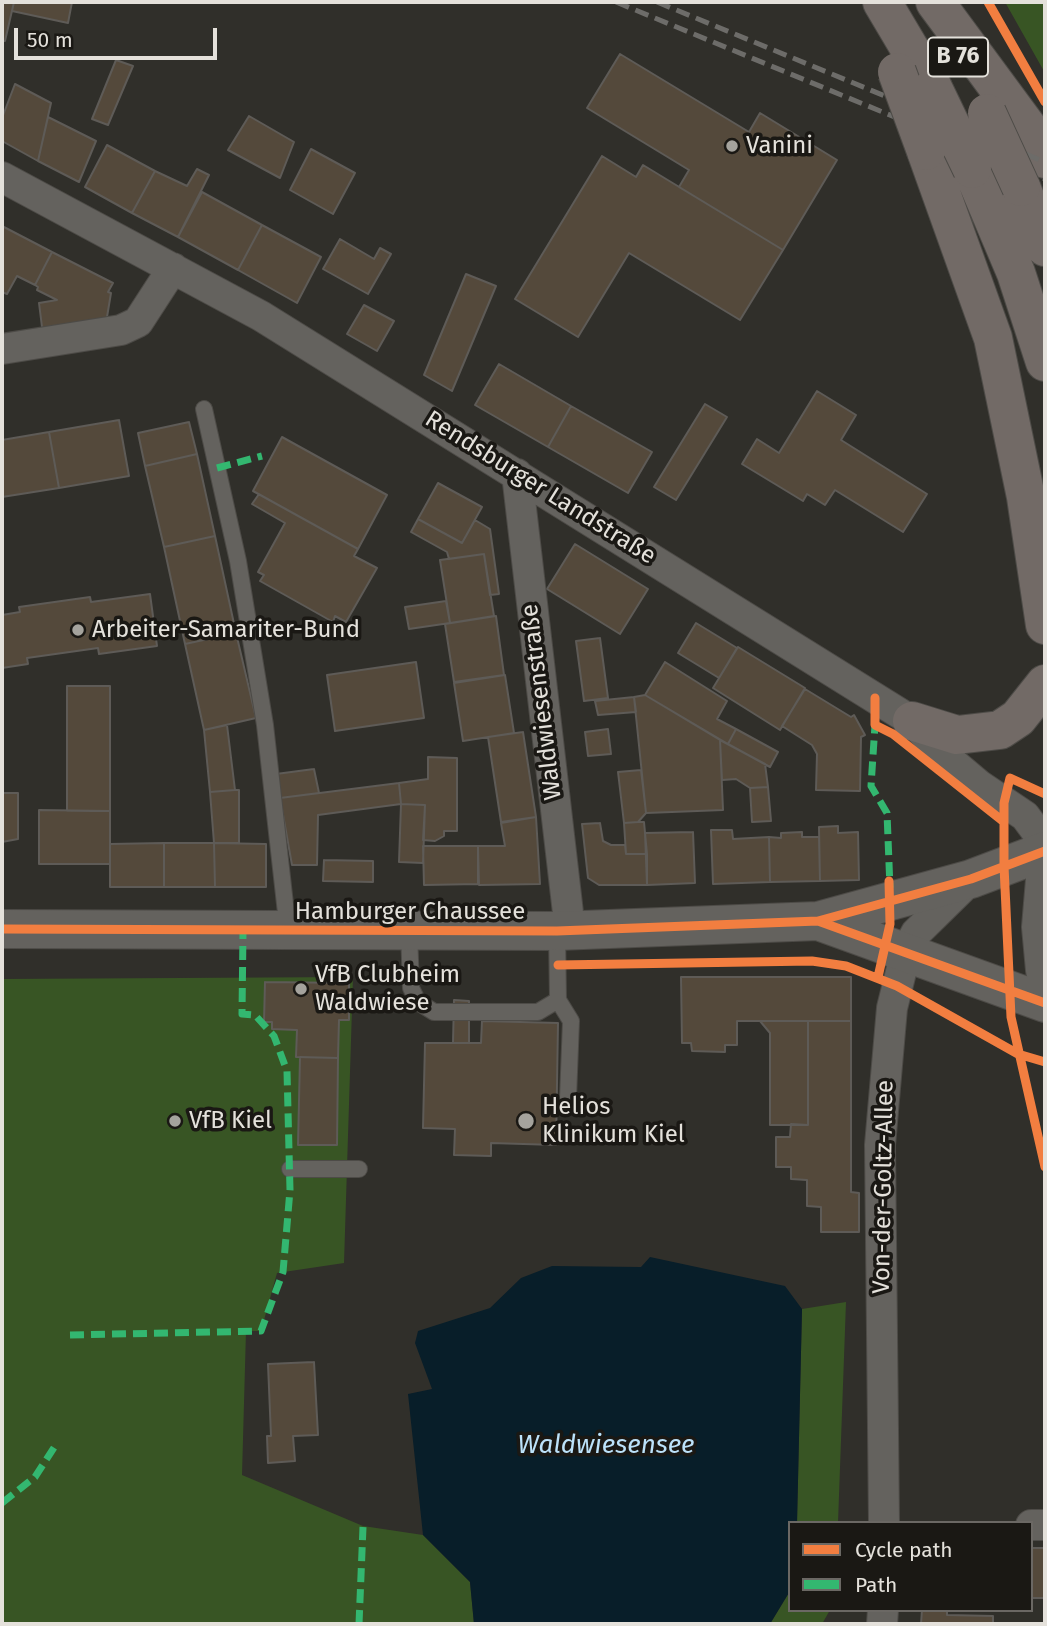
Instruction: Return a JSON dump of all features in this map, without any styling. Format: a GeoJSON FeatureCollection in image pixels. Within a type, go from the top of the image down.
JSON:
{"type":"FeatureCollection","features":[{"type":"Feature","properties":{"kind":"highway"},"geometry":{"type":"LineString","coordinates":[[870,2],[993,338],[1026,497],[1045,625]]}},
{"type":"Feature","properties":{"kind":"highway","name":"B 76"},"geometry":{"type":"LineString","coordinates":[[883,2],[933,88],[971,169],[1016,273],[1045,362]]}},
{"type":"Feature","properties":{"kind":"highway","name":"B 76"},"geometry":{"type":"LineString","coordinates":[[928,2],[987,113],[1032,159],[1045,247]]}},
{"type":"Feature","properties":{"kind":"highway"},"geometry":{"type":"LineString","coordinates":[[936,2],[1032,159]]}},
{"type":"Feature","properties":{"kind":"highway"},"geometry":{"type":"LineString","coordinates":[[912,721],[957,735],[1000,730],[1018,718],[1045,684]]}},
{"type":"Feature","properties":{"kind":"main road","name":"Hamburger Chaussee"},"geometry":{"type":"LineString","coordinates":[[2,929],[288,932],[563,930],[818,921],[971,879],[1045,851]]}},
{"type":"Feature","properties":{"kind":"main road"},"geometry":{"type":"LineString","coordinates":[[1045,880],[1041,927],[1045,970]]}},
{"type":"Feature","properties":{"kind":"main road","name":"Hamburger Chaussee"},"geometry":{"type":"LineString","coordinates":[[818,921],[1045,1003]]}},
{"type":"Feature","properties":{"kind":"street","name":"Rendsburger Landstraße"},"geometry":{"type":"LineString","coordinates":[[2,177],[272,323],[912,721],[947,758],[979,785],[1025,816],[1045,844]]}},
{"type":"Feature","properties":{"kind":"street"},"geometry":{"type":"LineString","coordinates":[[2,349],[121,330],[138,322],[173,268]]}},
{"type":"Feature","properties":{"kind":"street","name":"Waldwiesenstraße"},"geometry":{"type":"LineString","coordinates":[[517,474],[563,930]]}},
{"type":"Feature","properties":{"kind":"street","name":"Von-der-Goltz-Allee"},"geometry":{"type":"LineString","coordinates":[[884,1521],[880,1146],[892,1008],[906,952],[916,933],[971,879]]}},
{"type":"Feature","properties":{"kind":"lane"},"geometry":{"type":"LineString","coordinates":[[204,409],[238,561],[265,725],[288,932]]}},
{"type":"Feature","properties":{"kind":"lane"},"geometry":{"type":"LineString","coordinates":[[563,930],[558,1000],[571,1021],[568,1098]]}},
{"type":"Feature","properties":{"kind":"lane"},"geometry":{"type":"LineString","coordinates":[[409,931],[411,988],[418,1002],[434,1012],[538,1012],[558,1000]]}},
{"type":"Feature","properties":{"kind":"lane"},"geometry":{"type":"LineString","coordinates":[[290,1169],[359,1169]]}},
{"type":"Feature","properties":{"kind":"green space"},"geometry":{"type":"Polygon","coordinates":[[[1005,2],[1045,2],[1045,73],[1005,2]]]}},
{"type":"Feature","properties":{"kind":"green space"},"geometry":{"type":"Polygon","coordinates":[[[353,977],[344,1263],[277,1273],[261,1331],[246,1331],[242,1475],[363,1526],[423,1535],[470,1582],[474,1624],[2,1624],[2,979],[353,977]]]}},
{"type":"Feature","properties":{"kind":"green space"},"geometry":{"type":"Polygon","coordinates":[[[846,1302],[838,1521],[797,1521],[802,1309],[846,1302]]]}},
{"type":"Feature","properties":{"kind":"green space"},"geometry":{"type":"Polygon","coordinates":[[[788,1594],[788,1612],[829,1612],[822,1624],[770,1624],[788,1594]]]}},
{"type":"Feature","properties":{"kind":"water","name":"Waldwiesensee"},"geometry":{"type":"Polygon","coordinates":[[[650,1257],[785,1286],[802,1309],[797,1521],[788,1521],[788,1594],[770,1624],[474,1624],[470,1582],[423,1535],[408,1394],[432,1389],[415,1343],[418,1331],[490,1308],[521,1278],[552,1266],[641,1267],[650,1257]]]}},
{"type":"Feature","properties":{"kind":"building"},"geometry":{"type":"Polygon","coordinates":[[[2,2],[14,2],[5,41],[2,41],[2,2]]]}},
{"type":"Feature","properties":{"kind":"building"},"geometry":{"type":"Polygon","coordinates":[[[14,2],[72,2],[68,23],[12,11],[14,2]]]}},
{"type":"Feature","properties":{"kind":"building","name":"Vanini"},"geometry":{"type":"Polygon","coordinates":[[[620,54],[749,132],[760,113],[837,160],[783,250],[679,187],[689,170],[587,108],[620,54]]]}},
{"type":"Feature","properties":{"kind":"building"},"geometry":{"type":"Polygon","coordinates":[[[116,60],[133,66],[108,125],[92,119],[116,60]]]}},
{"type":"Feature","properties":{"kind":"building"},"geometry":{"type":"Polygon","coordinates":[[[15,84],[51,103],[38,161],[2,141],[2,118],[15,84]]]}},
{"type":"Feature","properties":{"kind":"building"},"geometry":{"type":"Polygon","coordinates":[[[249,116],[294,142],[280,178],[228,150],[249,116]]]}},
{"type":"Feature","properties":{"kind":"building"},"geometry":{"type":"Polygon","coordinates":[[[48,117],[96,141],[79,182],[38,161],[48,117]]]}},
{"type":"Feature","properties":{"kind":"building"},"geometry":{"type":"Polygon","coordinates":[[[107,145],[155,171],[132,213],[85,187],[107,145]]]}},
{"type":"Feature","properties":{"kind":"building"},"geometry":{"type":"Polygon","coordinates":[[[311,149],[355,173],[333,214],[290,190],[311,149]]]}},
{"type":"Feature","properties":{"kind":"building"},"geometry":{"type":"Polygon","coordinates":[[[602,156],[636,177],[643,165],[783,250],[740,320],[629,253],[578,337],[515,299],[602,156]]]}},
{"type":"Feature","properties":{"kind":"building"},"geometry":{"type":"Polygon","coordinates":[[[197,169],[209,175],[178,237],[132,213],[155,171],[187,186],[197,169]]]}},
{"type":"Feature","properties":{"kind":"building"},"geometry":{"type":"Polygon","coordinates":[[[202,192],[262,225],[238,270],[178,237],[202,192]]]}},
{"type":"Feature","properties":{"kind":"building"},"geometry":{"type":"Polygon","coordinates":[[[262,225],[321,257],[297,303],[238,270],[262,225]]]}},
{"type":"Feature","properties":{"kind":"building"},"geometry":{"type":"Polygon","coordinates":[[[2,226],[52,252],[35,285],[17,276],[7,294],[2,292],[2,226]]]}},
{"type":"Feature","properties":{"kind":"building"},"geometry":{"type":"Polygon","coordinates":[[[340,239],[374,259],[380,248],[391,254],[368,294],[323,269],[340,239]]]}},
{"type":"Feature","properties":{"kind":"building"},"geometry":{"type":"Polygon","coordinates":[[[52,252],[113,283],[108,292],[111,293],[106,323],[43,335],[39,303],[57,300],[37,290],[35,285],[52,252]]]}},
{"type":"Feature","properties":{"kind":"building"},"geometry":{"type":"Polygon","coordinates":[[[466,274],[496,286],[452,391],[424,375],[466,274]]]}},
{"type":"Feature","properties":{"kind":"building"},"geometry":{"type":"Polygon","coordinates":[[[364,305],[394,321],[377,351],[347,334],[364,305]]]}},
{"type":"Feature","properties":{"kind":"building"},"geometry":{"type":"Polygon","coordinates":[[[499,364],[571,406],[548,447],[475,405],[499,364]]]}},
{"type":"Feature","properties":{"kind":"building"},"geometry":{"type":"Polygon","coordinates":[[[817,391],[856,415],[841,440],[927,494],[903,532],[835,490],[825,505],[807,494],[803,501],[742,464],[757,439],[779,453],[817,391]]]}},
{"type":"Feature","properties":{"kind":"building"},"geometry":{"type":"Polygon","coordinates":[[[705,404],[727,417],[676,500],[654,487],[705,404]]]}},
{"type":"Feature","properties":{"kind":"building"},"geometry":{"type":"Polygon","coordinates":[[[571,406],[652,452],[628,493],[548,447],[571,406]]]}},
{"type":"Feature","properties":{"kind":"building"},"geometry":{"type":"Polygon","coordinates":[[[119,420],[129,476],[59,488],[49,432],[119,420]]]}},
{"type":"Feature","properties":{"kind":"building"},"geometry":{"type":"Polygon","coordinates":[[[189,422],[197,454],[145,466],[138,433],[189,422]]]}},
{"type":"Feature","properties":{"kind":"building"},"geometry":{"type":"Polygon","coordinates":[[[49,432],[59,488],[2,497],[2,440],[49,432]]]}},
{"type":"Feature","properties":{"kind":"building"},"geometry":{"type":"Polygon","coordinates":[[[282,437],[387,495],[358,549],[253,491],[282,437]]]}},
{"type":"Feature","properties":{"kind":"building"},"geometry":{"type":"Polygon","coordinates":[[[197,454],[215,536],[164,547],[145,466],[197,454]]]}},
{"type":"Feature","properties":{"kind":"building"},"geometry":{"type":"Polygon","coordinates":[[[438,483],[482,507],[462,543],[418,519],[438,483]]]}},
{"type":"Feature","properties":{"kind":"building"},"geometry":{"type":"Polygon","coordinates":[[[259,494],[358,549],[354,556],[377,568],[346,622],[335,616],[333,622],[260,581],[264,575],[258,572],[285,523],[252,504],[259,494]]]}},
{"type":"Feature","properties":{"kind":"building"},"geometry":{"type":"Polygon","coordinates":[[[418,519],[462,543],[475,520],[490,529],[499,594],[490,595],[484,554],[449,559],[447,552],[411,532],[418,519]]]}},
{"type":"Feature","properties":{"kind":"building"},"geometry":{"type":"Polygon","coordinates":[[[215,536],[236,633],[185,644],[164,547],[215,536]]]}},
{"type":"Feature","properties":{"kind":"building"},"geometry":{"type":"Polygon","coordinates":[[[575,544],[648,589],[620,634],[547,589],[575,544]]]}},
{"type":"Feature","properties":{"kind":"building"},"geometry":{"type":"Polygon","coordinates":[[[484,554],[494,616],[450,623],[440,560],[484,554]]]}},
{"type":"Feature","properties":{"kind":"building","name":"Arbeiter-Samariter-Bund"},"geometry":{"type":"Polygon","coordinates":[[[150,594],[157,646],[99,654],[98,648],[27,658],[28,664],[2,668],[2,615],[20,612],[19,607],[90,597],[91,602],[150,594]]]}},
{"type":"Feature","properties":{"kind":"building"},"geometry":{"type":"Polygon","coordinates":[[[446,601],[450,623],[409,629],[405,607],[446,601]]]}},
{"type":"Feature","properties":{"kind":"building"},"geometry":{"type":"Polygon","coordinates":[[[496,616],[504,675],[454,682],[445,624],[496,616]]]}},
{"type":"Feature","properties":{"kind":"building"},"geometry":{"type":"Polygon","coordinates":[[[696,623],[737,648],[719,678],[678,653],[696,623]]]}},
{"type":"Feature","properties":{"kind":"building"},"geometry":{"type":"Polygon","coordinates":[[[236,633],[256,718],[204,730],[185,644],[236,633]]]}},
{"type":"Feature","properties":{"kind":"building"},"geometry":{"type":"Polygon","coordinates":[[[600,638],[608,698],[584,701],[576,641],[600,638]]]}},
{"type":"Feature","properties":{"kind":"building"},"geometry":{"type":"Polygon","coordinates":[[[738,647],[805,688],[780,730],[713,688],[738,647]]]}},
{"type":"Feature","properties":{"kind":"building"},"geometry":{"type":"Polygon","coordinates":[[[416,662],[424,718],[335,731],[327,675],[416,662]]]}},
{"type":"Feature","properties":{"kind":"building"},"geometry":{"type":"Polygon","coordinates":[[[665,662],[727,701],[717,719],[736,729],[728,744],[645,695],[665,662]]]}},
{"type":"Feature","properties":{"kind":"building"},"geometry":{"type":"Polygon","coordinates":[[[505,675],[514,733],[463,741],[454,683],[505,675]]]}},
{"type":"Feature","properties":{"kind":"building","name":"Arbeiter-Samariter-Bund"},"geometry":{"type":"Polygon","coordinates":[[[67,686],[110,686],[110,811],[67,811],[67,686]]]}},
{"type":"Feature","properties":{"kind":"building"},"geometry":{"type":"Polygon","coordinates":[[[805,689],[851,717],[854,715],[865,735],[861,737],[860,791],[816,790],[817,754],[812,745],[782,726],[805,689]]]}},
{"type":"Feature","properties":{"kind":"building"},"geometry":{"type":"Polygon","coordinates":[[[645,695],[720,740],[723,810],[646,813],[634,697],[645,695]]]}},
{"type":"Feature","properties":{"kind":"building"},"geometry":{"type":"Polygon","coordinates":[[[634,697],[636,712],[598,715],[595,701],[634,697]]]}},
{"type":"Feature","properties":{"kind":"building"},"geometry":{"type":"Polygon","coordinates":[[[227,725],[235,790],[210,792],[204,730],[227,725]]]}},
{"type":"Feature","properties":{"kind":"building"},"geometry":{"type":"Polygon","coordinates":[[[608,729],[611,754],[588,756],[585,732],[608,729]]]}},
{"type":"Feature","properties":{"kind":"building"},"geometry":{"type":"Polygon","coordinates":[[[736,729],[778,752],[770,767],[728,744],[736,729]]]}},
{"type":"Feature","properties":{"kind":"building"},"geometry":{"type":"Polygon","coordinates":[[[523,732],[536,817],[501,822],[488,737],[523,732]]]}},
{"type":"Feature","properties":{"kind":"building"},"geometry":{"type":"Polygon","coordinates":[[[720,740],[765,764],[768,787],[750,788],[736,779],[722,780],[720,740]]]}},
{"type":"Feature","properties":{"kind":"building"},"geometry":{"type":"Polygon","coordinates":[[[428,757],[457,758],[457,831],[444,831],[444,836],[435,841],[423,840],[425,805],[401,804],[399,783],[428,779],[428,757]]]}},
{"type":"Feature","properties":{"kind":"building"},"geometry":{"type":"Polygon","coordinates":[[[314,769],[319,793],[280,798],[276,774],[314,769]]]}},
{"type":"Feature","properties":{"kind":"building"},"geometry":{"type":"Polygon","coordinates":[[[641,770],[646,813],[638,822],[624,823],[618,772],[641,770]]]}},
{"type":"Feature","properties":{"kind":"building"},"geometry":{"type":"Polygon","coordinates":[[[399,783],[401,804],[318,815],[317,865],[292,865],[280,798],[399,783]]]}},
{"type":"Feature","properties":{"kind":"building"},"geometry":{"type":"Polygon","coordinates":[[[768,787],[771,821],[752,822],[750,788],[768,787]]]}},
{"type":"Feature","properties":{"kind":"building"},"geometry":{"type":"Polygon","coordinates":[[[239,790],[239,843],[214,843],[210,792],[239,790]]]}},
{"type":"Feature","properties":{"kind":"building"},"geometry":{"type":"Polygon","coordinates":[[[2,793],[18,793],[18,839],[2,842],[2,793]]]}},
{"type":"Feature","properties":{"kind":"building"},"geometry":{"type":"Polygon","coordinates":[[[401,804],[425,805],[423,863],[399,862],[401,804]]]}},
{"type":"Feature","properties":{"kind":"building"},"geometry":{"type":"Polygon","coordinates":[[[39,810],[110,811],[110,864],[39,864],[39,810]]]}},
{"type":"Feature","properties":{"kind":"building"},"geometry":{"type":"Polygon","coordinates":[[[536,817],[540,884],[479,885],[478,846],[505,846],[501,823],[536,817]]]}},
{"type":"Feature","properties":{"kind":"building"},"geometry":{"type":"Polygon","coordinates":[[[644,822],[647,854],[626,854],[624,823],[644,822]]]}},
{"type":"Feature","properties":{"kind":"building"},"geometry":{"type":"Polygon","coordinates":[[[600,823],[603,841],[611,845],[625,845],[626,854],[647,854],[647,885],[599,885],[588,878],[582,824],[600,823]]]}},
{"type":"Feature","properties":{"kind":"building"},"geometry":{"type":"Polygon","coordinates":[[[838,826],[838,833],[858,832],[859,880],[820,881],[819,827],[838,826]]]}},
{"type":"Feature","properties":{"kind":"building"},"geometry":{"type":"Polygon","coordinates":[[[711,830],[732,830],[733,839],[769,837],[770,882],[713,884],[711,830]]]}},
{"type":"Feature","properties":{"kind":"building"},"geometry":{"type":"Polygon","coordinates":[[[693,832],[695,883],[647,885],[645,833],[693,832]]]}},
{"type":"Feature","properties":{"kind":"building"},"geometry":{"type":"Polygon","coordinates":[[[802,832],[802,837],[819,837],[820,881],[770,882],[769,837],[781,838],[781,833],[802,832]]]}},
{"type":"Feature","properties":{"kind":"building"},"geometry":{"type":"Polygon","coordinates":[[[164,843],[214,843],[215,887],[164,887],[164,843]]]}},
{"type":"Feature","properties":{"kind":"building"},"geometry":{"type":"Polygon","coordinates":[[[164,843],[164,887],[110,887],[110,844],[164,843]]]}},
{"type":"Feature","properties":{"kind":"building"},"geometry":{"type":"Polygon","coordinates":[[[214,843],[266,844],[266,887],[215,887],[214,843]]]}},
{"type":"Feature","properties":{"kind":"building"},"geometry":{"type":"Polygon","coordinates":[[[423,846],[478,846],[478,884],[424,885],[423,846]]]}},
{"type":"Feature","properties":{"kind":"building"},"geometry":{"type":"Polygon","coordinates":[[[324,860],[373,861],[373,882],[323,881],[324,860]]]}},
{"type":"Feature","properties":{"kind":"building"},"geometry":{"type":"Polygon","coordinates":[[[681,977],[851,977],[851,1021],[737,1021],[737,1045],[725,1045],[725,1052],[692,1051],[691,1043],[682,1043],[681,977]]]}},
{"type":"Feature","properties":{"kind":"building"},"geometry":{"type":"Polygon","coordinates":[[[265,982],[349,983],[349,1020],[339,1020],[338,1058],[296,1057],[297,1030],[272,1029],[272,1022],[264,1022],[265,982]]]}},
{"type":"Feature","properties":{"kind":"building"},"geometry":{"type":"Polygon","coordinates":[[[454,1000],[469,1001],[469,1043],[453,1043],[454,1000]]]}},
{"type":"Feature","properties":{"kind":"building"},"geometry":{"type":"Polygon","coordinates":[[[482,1021],[558,1023],[556,1145],[491,1143],[491,1156],[454,1155],[455,1129],[423,1128],[425,1043],[481,1043],[482,1021]]]}},
{"type":"Feature","properties":{"kind":"building"},"geometry":{"type":"Polygon","coordinates":[[[760,1021],[808,1021],[808,1125],[770,1125],[770,1033],[760,1021]]]}},
{"type":"Feature","properties":{"kind":"building"},"geometry":{"type":"Polygon","coordinates":[[[808,1021],[851,1021],[851,1192],[859,1193],[859,1232],[821,1232],[821,1207],[807,1206],[807,1180],[791,1179],[791,1167],[776,1167],[776,1137],[790,1137],[791,1124],[808,1125],[808,1021]]]}},
{"type":"Feature","properties":{"kind":"building"},"geometry":{"type":"Polygon","coordinates":[[[300,1057],[338,1058],[337,1145],[298,1145],[300,1057]]]}},
{"type":"Feature","properties":{"kind":"building"},"geometry":{"type":"Polygon","coordinates":[[[314,1362],[318,1435],[293,1436],[295,1461],[268,1463],[267,1436],[271,1436],[268,1364],[314,1362]]]}},
{"type":"Feature","properties":{"kind":"building"},"geometry":{"type":"Polygon","coordinates":[[[1033,1548],[1045,1548],[1045,1598],[1033,1598],[1033,1548]]]}},
{"type":"Feature","properties":{"kind":"building"},"geometry":{"type":"Polygon","coordinates":[[[922,1612],[993,1616],[993,1624],[921,1624],[922,1612]]]}},
{"type":"Feature","properties":{"kind":"railway"},"geometry":{"type":"LineString","coordinates":[[616,2],[1045,179]]}},
{"type":"Feature","properties":{"kind":"railway"},"geometry":{"type":"LineString","coordinates":[[657,2],[1045,162]]}},
{"type":"Feature","properties":{"kind":"marked path"},"geometry":{"type":"LineString","coordinates":[[217,468],[262,456]]}},
{"type":"Feature","properties":{"kind":"marked path"},"geometry":{"type":"LineString","coordinates":[[880,727],[875,725],[871,786],[887,813],[890,888]]}},
{"type":"Feature","properties":{"kind":"marked path"},"geometry":{"type":"LineString","coordinates":[[70,1335],[261,1331],[283,1272],[290,1190],[287,1071],[274,1036],[255,1015],[242,1014],[243,931]]}},
{"type":"Feature","properties":{"kind":"marked path"},"geometry":{"type":"LineString","coordinates":[[2,1503],[35,1477],[57,1443]]}},
{"type":"Feature","properties":{"kind":"marked path"},"geometry":{"type":"LineString","coordinates":[[359,1624],[363,1527]]}},
{"type":"Feature","properties":{"kind":"cycle path"},"geometry":{"type":"LineString","coordinates":[[988,2],[1045,102]]}},
{"type":"Feature","properties":{"kind":"cycle path"},"geometry":{"type":"LineString","coordinates":[[875,698],[875,725],[893,734],[1004,822]]}},
{"type":"Feature","properties":{"kind":"cycle path"},"geometry":{"type":"LineString","coordinates":[[1045,794],[1010,778],[1004,803],[1011,1017],[1045,1167]]}},
{"type":"Feature","properties":{"kind":"cycle path"},"geometry":{"type":"LineString","coordinates":[[2,929],[557,931],[818,921],[971,879],[1045,851]]}},
{"type":"Feature","properties":{"kind":"cycle path"},"geometry":{"type":"LineString","coordinates":[[878,977],[890,924],[889,881]]}},
{"type":"Feature","properties":{"kind":"cycle path"},"geometry":{"type":"LineString","coordinates":[[818,921],[1045,1003]]}},
{"type":"Feature","properties":{"kind":"cycle path"},"geometry":{"type":"LineString","coordinates":[[558,965],[812,961],[846,966],[897,986],[1018,1054],[1045,1062]]}},
{"type":"Feature","properties":{"kind":"place","name":"Vanini"},"geometry":{"type":"Point","coordinates":[732,146]}},
{"type":"Feature","properties":{"kind":"place","name":"Arbeiter-Samariter-Bund"},"geometry":{"type":"Point","coordinates":[78,630]}},
{"type":"Feature","properties":{"kind":"place","name":"VfB Clubheim Waldwiese"},"geometry":{"type":"Point","coordinates":[301,989]}},
{"type":"Feature","properties":{"kind":"place","name":"VfB Kiel"},"geometry":{"type":"Point","coordinates":[175,1121]}},
{"type":"Feature","properties":{"kind":"place","name":"Helios Klinikum Kiel"},"geometry":{"type":"Point","coordinates":[526,1121]}}]}
